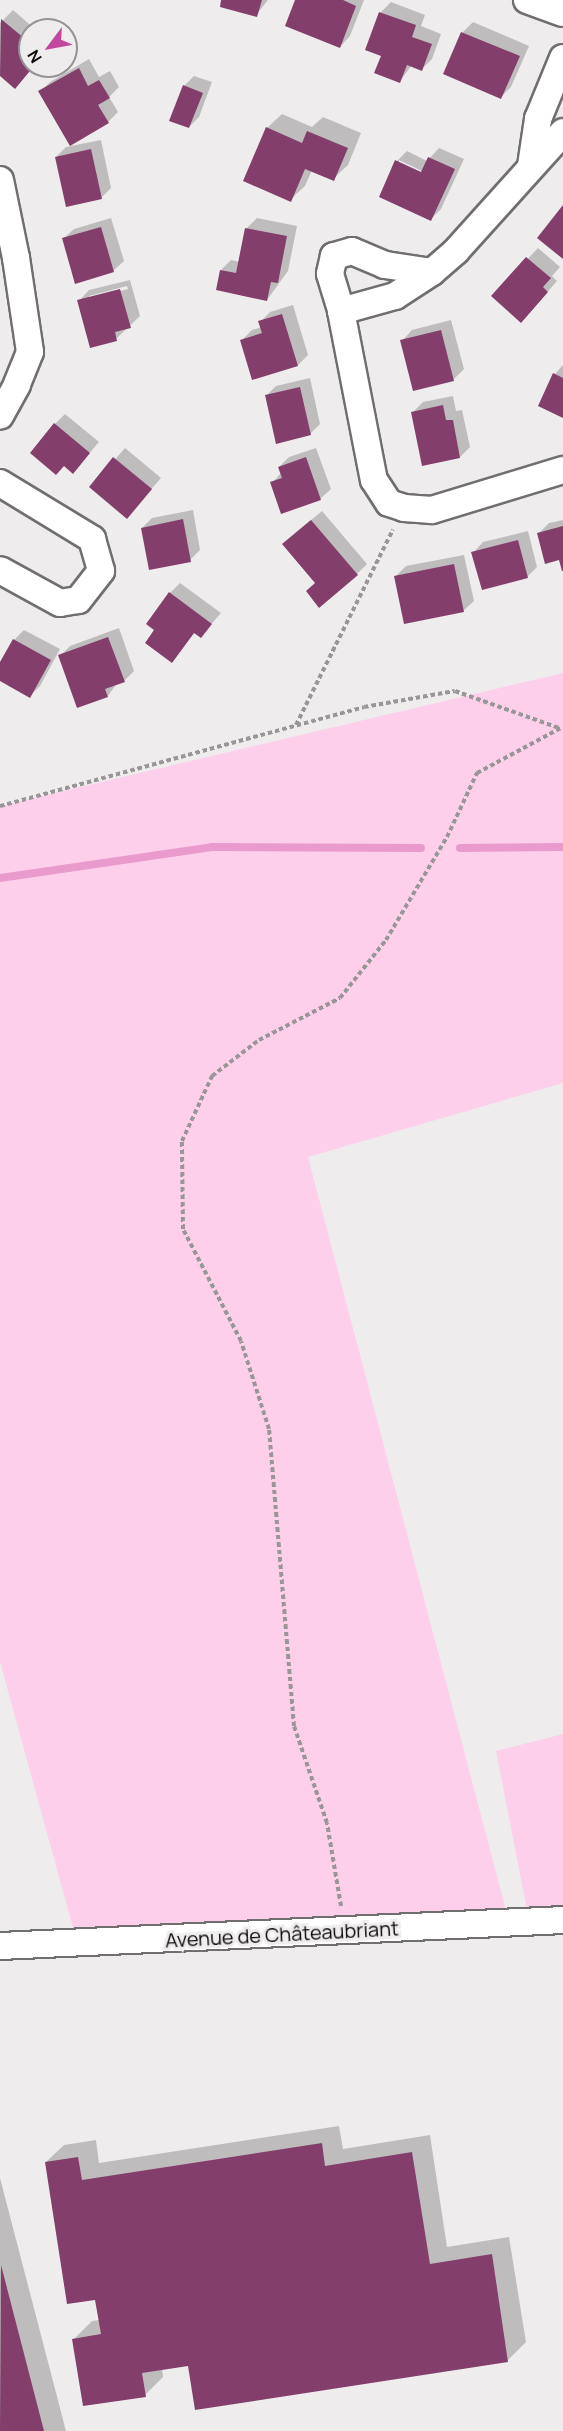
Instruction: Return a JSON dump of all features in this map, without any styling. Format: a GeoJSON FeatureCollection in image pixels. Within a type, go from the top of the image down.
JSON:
{"type":"FeatureCollection","features":[{"type":"Feature","properties":{"kind":"street"},"geometry":{"type":"LineString","coordinates":[[527,0],[563,13]]}},
{"type":"Feature","properties":{"kind":"street"},"geometry":{"type":"LineString","coordinates":[[531,166],[538,119],[563,58]]}},
{"type":"Feature","properties":{"kind":"street"},"geometry":{"type":"LineString","coordinates":[[341,311],[395,296],[432,272],[456,252],[563,132]]}},
{"type":"Feature","properties":{"kind":"street"},"geometry":{"type":"LineString","coordinates":[[0,180],[16,258],[30,352],[17,385],[0,416]]}},
{"type":"Feature","properties":{"kind":"street"},"geometry":{"type":"LineString","coordinates":[[432,272],[386,265],[352,251],[334,256],[330,274],[341,311],[374,480],[389,503],[404,508],[432,510],[563,470]]}},
{"type":"Feature","properties":{"kind":"street"},"geometry":{"type":"LineString","coordinates":[[0,483],[92,539],[101,571],[78,600],[60,603],[0,570]]}},
{"type":"Feature","properties":{"kind":"street","name":"Avenue de Châteaubriant"},"geometry":{"type":"LineString","coordinates":[[0,1946],[563,1920]]}},
{"type":"Feature","properties":{"kind":"path"},"geometry":{"type":"LineString","coordinates":[[296,725],[404,508]]}},
{"type":"Feature","properties":{"kind":"path"},"geometry":{"type":"LineString","coordinates":[[0,806],[364,707],[455,691],[562,728]]}},
{"type":"Feature","properties":{"kind":"path"},"geometry":{"type":"LineString","coordinates":[[342,1911],[327,1823],[294,1726],[268,1429],[241,1341],[183,1228],[182,1141],[212,1076],[259,1041],[340,998],[386,940],[447,837],[477,773],[562,728]]}},
{"type":"Feature","properties":{"kind":"shaded area"},"geometry":{"type":"Polygon","coordinates":[[[563,673],[563,1083],[308,1157],[509,1922],[78,1946],[0,1662],[0,806],[563,673]]]}},
{"type":"Feature","properties":{"kind":"shaded area"},"geometry":{"type":"Polygon","coordinates":[[[563,1734],[563,1908],[527,1910],[496,1751],[563,1734]]]}},
{"type":"Feature","properties":{"kind":"building"},"geometry":{"type":"Polygon","coordinates":[[[221,0],[262,0],[257,17],[220,7],[221,0]]]}},
{"type":"Feature","properties":{"kind":"building"},"geometry":{"type":"Polygon","coordinates":[[[295,0],[343,0],[356,6],[340,48],[285,26],[295,0]]]}},
{"type":"Feature","properties":{"kind":"building"},"geometry":{"type":"Polygon","coordinates":[[[379,12],[416,25],[412,37],[432,44],[422,71],[407,65],[400,83],[374,73],[381,56],[365,50],[379,12]]]}},
{"type":"Feature","properties":{"kind":"building"},"geometry":{"type":"Polygon","coordinates":[[[1,19],[18,33],[18,78],[24,78],[15,89],[0,76],[1,19]]]}},
{"type":"Feature","properties":{"kind":"building"},"geometry":{"type":"Polygon","coordinates":[[[461,32],[520,56],[501,99],[443,74],[461,32]]]}},
{"type":"Feature","properties":{"kind":"building"},"geometry":{"type":"Polygon","coordinates":[[[78,69],[88,86],[99,80],[110,98],[98,105],[109,123],[70,146],[38,91],[61,78],[78,78],[78,69]]]}},
{"type":"Feature","properties":{"kind":"building"},"geometry":{"type":"Polygon","coordinates":[[[183,85],[203,93],[189,128],[169,121],[183,85]]]}},
{"type":"Feature","properties":{"kind":"building"},"geometry":{"type":"Polygon","coordinates":[[[266,127],[302,143],[307,131],[348,148],[334,181],[305,169],[291,202],[243,181],[266,127]]]}},
{"type":"Feature","properties":{"kind":"building"},"geometry":{"type":"Polygon","coordinates":[[[91,149],[102,199],[66,207],[55,157],[91,149]]]}},
{"type":"Feature","properties":{"kind":"building"},"geometry":{"type":"Polygon","coordinates":[[[428,157],[455,169],[431,221],[379,197],[395,160],[421,172],[428,157]]]}},
{"type":"Feature","properties":{"kind":"building"},"geometry":{"type":"Polygon","coordinates":[[[563,205],[563,259],[537,238],[563,205]]]}},
{"type":"Feature","properties":{"kind":"building"},"geometry":{"type":"Polygon","coordinates":[[[101,227],[114,272],[75,284],[62,238],[101,227]]]}},
{"type":"Feature","properties":{"kind":"building"},"geometry":{"type":"Polygon","coordinates":[[[245,228],[287,236],[278,283],[271,282],[267,301],[216,290],[220,270],[236,273],[245,228]]]}},
{"type":"Feature","properties":{"kind":"building"},"geometry":{"type":"Polygon","coordinates":[[[526,257],[551,278],[543,287],[548,292],[521,323],[491,296],[526,257]]]}},
{"type":"Feature","properties":{"kind":"building"},"geometry":{"type":"Polygon","coordinates":[[[120,289],[131,328],[115,332],[117,341],[90,348],[77,300],[120,289]]]}},
{"type":"Feature","properties":{"kind":"building"},"geometry":{"type":"Polygon","coordinates":[[[282,314],[298,366],[252,380],[240,340],[262,333],[258,321],[282,314]]]}},
{"type":"Feature","properties":{"kind":"building"},"geometry":{"type":"Polygon","coordinates":[[[441,330],[454,381],[413,391],[400,340],[441,330]]]}},
{"type":"Feature","properties":{"kind":"building"},"geometry":{"type":"Polygon","coordinates":[[[553,373],[563,378],[563,418],[538,406],[553,373]]]}},
{"type":"Feature","properties":{"kind":"building"},"geometry":{"type":"Polygon","coordinates":[[[300,387],[311,435],[276,444],[265,395],[300,387]]]}},
{"type":"Feature","properties":{"kind":"building"},"geometry":{"type":"Polygon","coordinates":[[[443,405],[446,420],[453,420],[460,458],[422,466],[411,412],[443,405]]]}},
{"type":"Feature","properties":{"kind":"building"},"geometry":{"type":"Polygon","coordinates":[[[54,423],[90,453],[73,474],[64,466],[56,475],[30,453],[54,423]]]}},
{"type":"Feature","properties":{"kind":"building"},"geometry":{"type":"Polygon","coordinates":[[[113,457],[152,489],[127,519],[89,487],[113,457]]]}},
{"type":"Feature","properties":{"kind":"building"},"geometry":{"type":"Polygon","coordinates":[[[306,457],[321,500],[281,514],[270,482],[282,478],[278,467],[306,457]]]}},
{"type":"Feature","properties":{"kind":"building"},"geometry":{"type":"Polygon","coordinates":[[[183,519],[191,562],[149,570],[141,528],[183,519]]]}},
{"type":"Feature","properties":{"kind":"building"},"geometry":{"type":"Polygon","coordinates":[[[311,520],[358,575],[319,608],[306,591],[315,583],[282,544],[311,520]]]}},
{"type":"Feature","properties":{"kind":"building"},"geometry":{"type":"Polygon","coordinates":[[[563,526],[562,571],[559,560],[545,564],[537,533],[563,526]]]}},
{"type":"Feature","properties":{"kind":"building"},"geometry":{"type":"Polygon","coordinates":[[[518,540],[528,578],[482,590],[471,552],[518,540]]]}},
{"type":"Feature","properties":{"kind":"building"},"geometry":{"type":"Polygon","coordinates":[[[454,564],[464,612],[404,624],[394,576],[454,564]]]}},
{"type":"Feature","properties":{"kind":"building"},"geometry":{"type":"Polygon","coordinates":[[[169,592],[212,624],[201,638],[194,633],[172,663],[145,643],[154,630],[146,624],[169,592]]]}},
{"type":"Feature","properties":{"kind":"building"},"geometry":{"type":"Polygon","coordinates":[[[108,637],[125,682],[105,689],[108,697],[77,708],[58,655],[108,637]]]}},
{"type":"Feature","properties":{"kind":"building"},"geometry":{"type":"Polygon","coordinates":[[[13,639],[51,660],[30,698],[0,681],[0,662],[13,639]]]}},
{"type":"Feature","properties":{"kind":"building"},"geometry":{"type":"Polygon","coordinates":[[[322,2143],[325,2166],[412,2152],[430,2264],[492,2254],[508,2362],[195,2410],[188,2366],[142,2373],[146,2397],[83,2406],[72,2339],[101,2334],[95,2300],[67,2304],[45,2162],[78,2157],[82,2180],[322,2143]]]}},
{"type":"Feature","properties":{"kind":"building"},"geometry":{"type":"Polygon","coordinates":[[[1,2265],[44,2431],[0,2431],[1,2265]]]}},
{"type":"Feature","properties":{"kind":"waterway"},"geometry":{"type":"LineString","coordinates":[[0,878],[212,847],[421,848]]}},
{"type":"Feature","properties":{"kind":"waterway"},"geometry":{"type":"LineString","coordinates":[[460,848],[563,847]]}}]}
